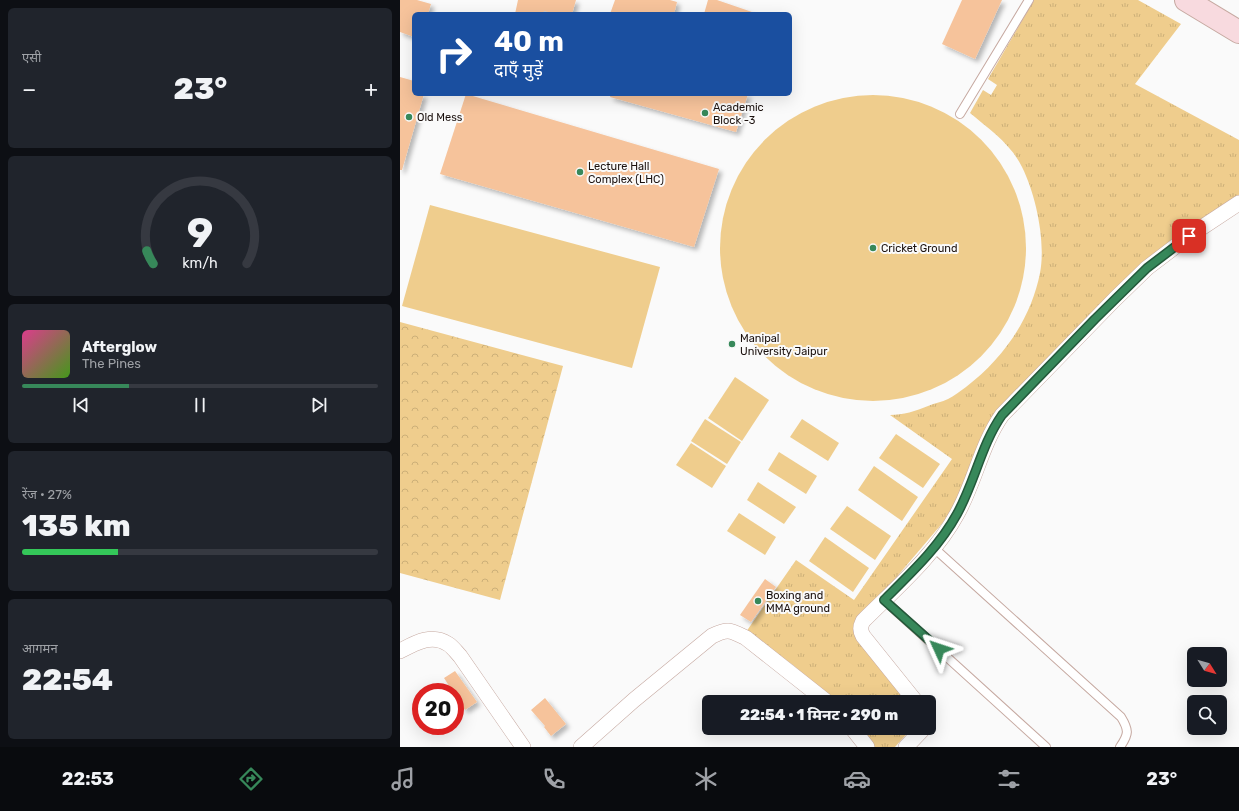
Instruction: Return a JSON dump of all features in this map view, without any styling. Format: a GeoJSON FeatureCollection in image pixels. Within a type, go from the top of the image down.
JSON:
{"type":"FeatureCollection","features":[{"type":"Feature","properties":{"kind":"street"},"geometry":{"type":"LineString","coordinates":[[1186,0],[1239,32]]}},
{"type":"Feature","properties":{"kind":"street"},"geometry":{"type":"LineString","coordinates":[[910,695],[860,631],[860,626],[863,621],[934,548],[957,515],[967,494],[985,444],[993,427],[1002,415],[1147,268],[1189,236],[1239,203]]}},
{"type":"Feature","properties":{"kind":"street"},"geometry":{"type":"LineString","coordinates":[[580,747],[634,700],[712,636],[724,630],[734,632],[746,638],[817,695]]}},
{"type":"Feature","properties":{"kind":"street"},"geometry":{"type":"LineString","coordinates":[[400,651],[418,641],[433,639],[448,644],[460,656],[523,747]]}},
{"type":"Feature","properties":{"kind":"street"},"geometry":{"type":"LineString","coordinates":[[858,735],[867,747]]}},
{"type":"Feature","properties":{"kind":"street"},"geometry":{"type":"LineString","coordinates":[[906,747],[917,735]]}},
{"type":"Feature","properties":{"kind":"lane"},"geometry":{"type":"LineString","coordinates":[[960,114],[1029,0]]}},
{"type":"Feature","properties":{"kind":"lane"},"geometry":{"type":"LineString","coordinates":[[934,548],[1121,717],[1127,727],[1126,738],[1120,747]]}},
{"type":"Feature","properties":{"kind":"lane"},"geometry":{"type":"LineString","coordinates":[[884,600],[1046,747]]}},
{"type":"Feature","properties":{"kind":"green space"},"geometry":{"type":"Polygon","coordinates":[[[1034,0],[1138,0],[1181,24],[1135,84],[1239,140],[1239,198],[1213,215],[992,418],[951,513],[855,626],[907,695],[827,695],[793,665],[746,632],[796,560],[854,600],[952,459],[890,415],[919,410],[948,399],[979,376],[992,364],[1014,337],[1030,306],[1036,290],[1042,261],[1042,247],[1041,233],[1032,191],[1022,167],[1012,151],[999,137],[970,113],[983,90],[991,95],[997,85],[988,79],[1034,0]]]}},
{"type":"Feature","properties":{"kind":"green space","name":"Cricket Ground"},"geometry":{"type":"Polygon","coordinates":[[[873,95],[903,98],[931,107],[958,121],[981,140],[1000,163],[1014,190],[1023,218],[1026,248],[1023,278],[1014,306],[1000,333],[981,356],[958,375],[931,389],[903,398],[873,401],[843,398],[815,389],[788,375],[765,356],[746,333],[732,306],[723,278],[720,248],[723,218],[732,190],[746,163],[765,140],[788,121],[815,107],[843,98],[873,95]]]}},
{"type":"Feature","properties":{"kind":"green space"},"geometry":{"type":"Polygon","coordinates":[[[430,205],[660,267],[632,368],[402,306],[430,205]]]}},
{"type":"Feature","properties":{"kind":"green space"},"geometry":{"type":"Polygon","coordinates":[[[400,322],[563,366],[500,600],[400,573],[400,322]]]}},
{"type":"Feature","properties":{"kind":"green space"},"geometry":{"type":"Polygon","coordinates":[[[735,377],[769,400],[742,441],[708,418],[735,377]]]}},
{"type":"Feature","properties":{"kind":"green space"},"geometry":{"type":"Polygon","coordinates":[[[705,419],[741,442],[727,464],[691,441],[705,419]]]}},
{"type":"Feature","properties":{"kind":"green space"},"geometry":{"type":"Polygon","coordinates":[[[802,419],[839,443],[828,461],[790,437],[802,419]]]}},
{"type":"Feature","properties":{"kind":"green space"},"geometry":{"type":"Polygon","coordinates":[[[896,434],[940,464],[923,488],[879,458],[896,434]]]}},
{"type":"Feature","properties":{"kind":"green space"},"geometry":{"type":"Polygon","coordinates":[[[691,443],[726,466],[712,488],[676,465],[691,443]]]}},
{"type":"Feature","properties":{"kind":"green space"},"geometry":{"type":"Polygon","coordinates":[[[779,452],[817,476],[806,494],[768,470],[779,452]]]}},
{"type":"Feature","properties":{"kind":"green space"},"geometry":{"type":"Polygon","coordinates":[[[874,466],[918,497],[902,521],[858,490],[874,466]]]}},
{"type":"Feature","properties":{"kind":"green space"},"geometry":{"type":"Polygon","coordinates":[[[758,482],[796,507],[784,524],[747,500],[758,482]]]}},
{"type":"Feature","properties":{"kind":"green space"},"geometry":{"type":"Polygon","coordinates":[[[847,506],[891,536],[875,560],[830,529],[847,506]]]}},
{"type":"Feature","properties":{"kind":"green space"},"geometry":{"type":"Polygon","coordinates":[[[739,513],[776,537],[765,555],[727,531],[739,513]]]}},
{"type":"Feature","properties":{"kind":"green space"},"geometry":{"type":"Polygon","coordinates":[[[825,537],[869,568],[853,592],[809,561],[825,537]]]}},
{"type":"Feature","properties":{"kind":"green space"},"geometry":{"type":"Polygon","coordinates":[[[866,735],[906,735],[895,747],[875,747],[866,735]]]}},
{"type":"Feature","properties":{"kind":"building"},"geometry":{"type":"Polygon","coordinates":[[[400,0],[417,0],[431,4],[429,12],[412,12],[412,36],[400,32],[400,0]]]}},
{"type":"Feature","properties":{"kind":"building"},"geometry":{"type":"Polygon","coordinates":[[[518,0],[576,0],[573,12],[515,12],[518,0]]]}},
{"type":"Feature","properties":{"kind":"building"},"geometry":{"type":"Polygon","coordinates":[[[615,0],[670,0],[677,2],[674,12],[611,12],[615,0]]]}},
{"type":"Feature","properties":{"kind":"building"},"geometry":{"type":"Polygon","coordinates":[[[708,0],[717,0],[752,12],[705,12],[708,0]]]}},
{"type":"Feature","properties":{"kind":"building"},"geometry":{"type":"Polygon","coordinates":[[[962,0],[1002,0],[975,59],[942,44],[962,0]]]}},
{"type":"Feature","properties":{"kind":"building","name":"Old Mess"},"geometry":{"type":"Polygon","coordinates":[[[400,77],[412,80],[412,96],[423,96],[402,170],[400,170],[400,77]]]}},
{"type":"Feature","properties":{"kind":"building","name":"Lecture Hall Complex (LHC)"},"geometry":{"type":"Polygon","coordinates":[[[465,96],[473,96],[719,169],[694,247],[440,174],[465,96]]]}},
{"type":"Feature","properties":{"kind":"building","name":"Academic Block -3"},"geometry":{"type":"Polygon","coordinates":[[[610,96],[747,96],[736,132],[610,96]]]}},
{"type":"Feature","properties":{"kind":"building","name":"Boxing and MMA ground"},"geometry":{"type":"Polygon","coordinates":[[[765,579],[776,587],[751,622],[740,615],[765,579]]]}},
{"type":"Feature","properties":{"kind":"building"},"geometry":{"type":"Polygon","coordinates":[[[455,671],[464,683],[447,683],[444,678],[455,671]]]}},
{"type":"Feature","properties":{"kind":"building"},"geometry":{"type":"Polygon","coordinates":[[[464,684],[477,702],[465,710],[464,708],[464,684]]]}},
{"type":"Feature","properties":{"kind":"building"},"geometry":{"type":"Polygon","coordinates":[[[545,698],[566,724],[551,736],[544,727],[545,726],[531,710],[545,698]]]}},
{"type":"Feature","properties":{"kind":"place","name":"Academic Block -3"},"geometry":{"type":"Point","coordinates":[705,113]}},
{"type":"Feature","properties":{"kind":"place","name":"Old Mess"},"geometry":{"type":"Point","coordinates":[409,117]}},
{"type":"Feature","properties":{"kind":"place","name":"Lecture Hall Complex (LHC)"},"geometry":{"type":"Point","coordinates":[580,172]}},
{"type":"Feature","properties":{"kind":"place","name":"Cricket Ground"},"geometry":{"type":"Point","coordinates":[873,248]}},
{"type":"Feature","properties":{"kind":"place","name":"Manipal University Jaipur"},"geometry":{"type":"Point","coordinates":[732,344]}},
{"type":"Feature","properties":{"kind":"place","name":"Boxing and MMA ground"},"geometry":{"type":"Point","coordinates":[758,601]}},
{"type":"Feature","properties":{"kind":"route"},"geometry":{"type":"LineString","coordinates":[[939,649],[884,600],[934,548],[957,515],[967,494],[985,444],[993,427],[1002,415],[1095,319],[1147,268],[1189,236]]}}]}
